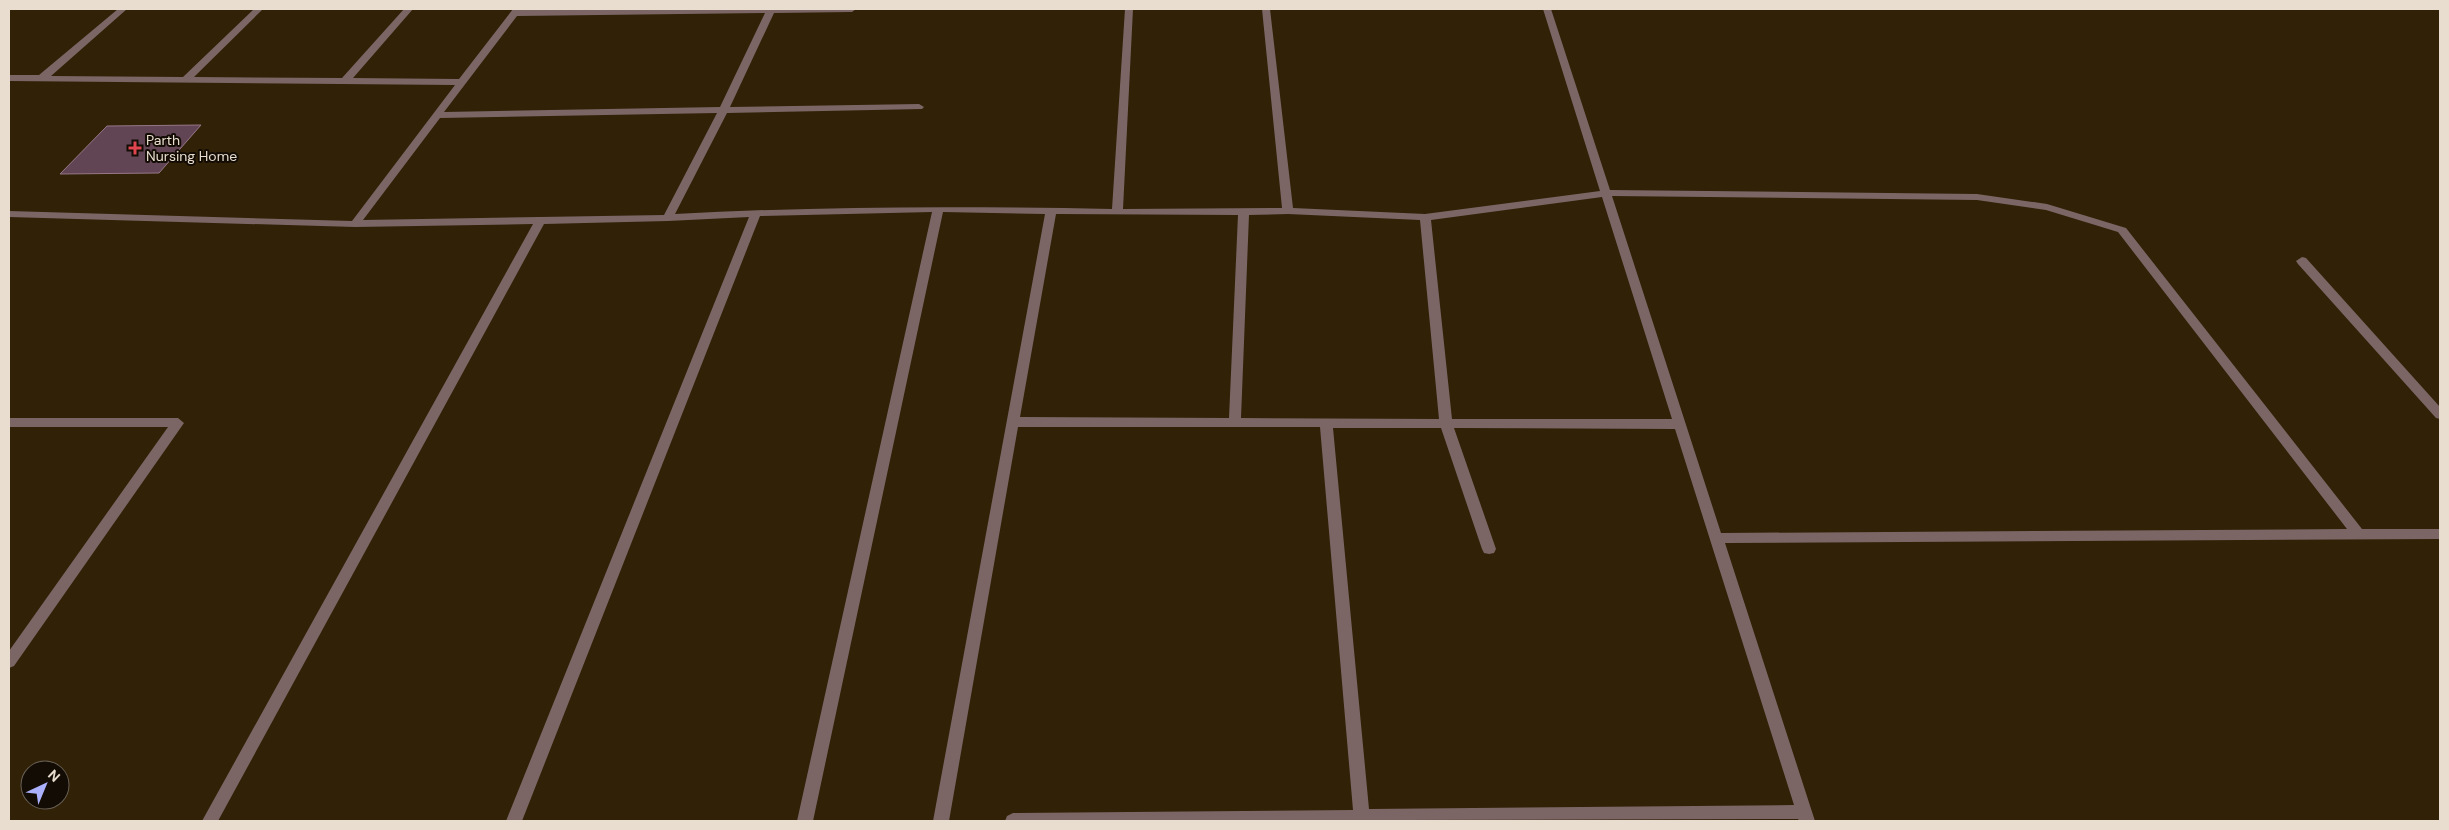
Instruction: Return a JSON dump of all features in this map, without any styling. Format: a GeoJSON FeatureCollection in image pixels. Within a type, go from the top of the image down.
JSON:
{"type":"FeatureCollection","features":[{"type":"Feature","properties":{"kind":"street"},"geometry":{"type":"LineString","coordinates":[[42,78],[123,9]]}},
{"type":"Feature","properties":{"kind":"street"},"geometry":{"type":"LineString","coordinates":[[186,79],[259,9]]}},
{"type":"Feature","properties":{"kind":"street"},"geometry":{"type":"LineString","coordinates":[[345,81],[409,9]]}},
{"type":"Feature","properties":{"kind":"street"},"geometry":{"type":"LineString","coordinates":[[355,224],[515,11],[852,9]]}},
{"type":"Feature","properties":{"kind":"street"},"geometry":{"type":"LineString","coordinates":[[1117,212],[1129,9]]}},
{"type":"Feature","properties":{"kind":"street"},"geometry":{"type":"LineString","coordinates":[[1266,9],[1288,211]]}},
{"type":"Feature","properties":{"kind":"street"},"geometry":{"type":"LineString","coordinates":[[1013,821],[1805,817],[1547,9]]}},
{"type":"Feature","properties":{"kind":"street"},"geometry":{"type":"LineString","coordinates":[[668,218],[770,10]]}},
{"type":"Feature","properties":{"kind":"street"},"geometry":{"type":"LineString","coordinates":[[9,78],[462,82]]}},
{"type":"Feature","properties":{"kind":"street"},"geometry":{"type":"LineString","coordinates":[[438,115],[919,107]]}},
{"type":"Feature","properties":{"kind":"street"},"geometry":{"type":"LineString","coordinates":[[9,214],[355,224],[668,218],[756,213],[938,209],[1117,212],[1244,210],[1425,217],[1605,193],[1977,198],[2046,207],[2122,230],[2358,534]]}},
{"type":"Feature","properties":{"kind":"street"},"geometry":{"type":"LineString","coordinates":[[805,821],[938,209]]}},
{"type":"Feature","properties":{"kind":"street"},"geometry":{"type":"LineString","coordinates":[[941,821],[1051,210]]}},
{"type":"Feature","properties":{"kind":"street"},"geometry":{"type":"LineString","coordinates":[[1235,423],[1244,210]]}},
{"type":"Feature","properties":{"kind":"street"},"geometry":{"type":"LineString","coordinates":[[514,821],[756,213]]}},
{"type":"Feature","properties":{"kind":"street"},"geometry":{"type":"LineString","coordinates":[[1425,217],[1446,423],[1489,549]]}},
{"type":"Feature","properties":{"kind":"street"},"geometry":{"type":"LineString","coordinates":[[210,821],[541,219]]}},
{"type":"Feature","properties":{"kind":"street"},"geometry":{"type":"LineString","coordinates":[[2302,261],[2440,415]]}},
{"type":"Feature","properties":{"kind":"street"},"geometry":{"type":"LineString","coordinates":[[9,422],[178,423],[9,662]]}},
{"type":"Feature","properties":{"kind":"street"},"geometry":{"type":"LineString","coordinates":[[1012,422],[1679,424]]}},
{"type":"Feature","properties":{"kind":"street"},"geometry":{"type":"LineString","coordinates":[[1326,423],[1362,820]]}},
{"type":"Feature","properties":{"kind":"street"},"geometry":{"type":"LineString","coordinates":[[1715,538],[2440,534]]}},
{"type":"Feature","properties":{"kind":"building"},"geometry":{"type":"Polygon","coordinates":[[[201,125],[159,173],[60,174],[107,126],[201,125]]]}},
{"type":"Feature","properties":{"kind":"place","name":"Parth Nursing Home"},"geometry":{"type":"Point","coordinates":[135,148]}}]}
